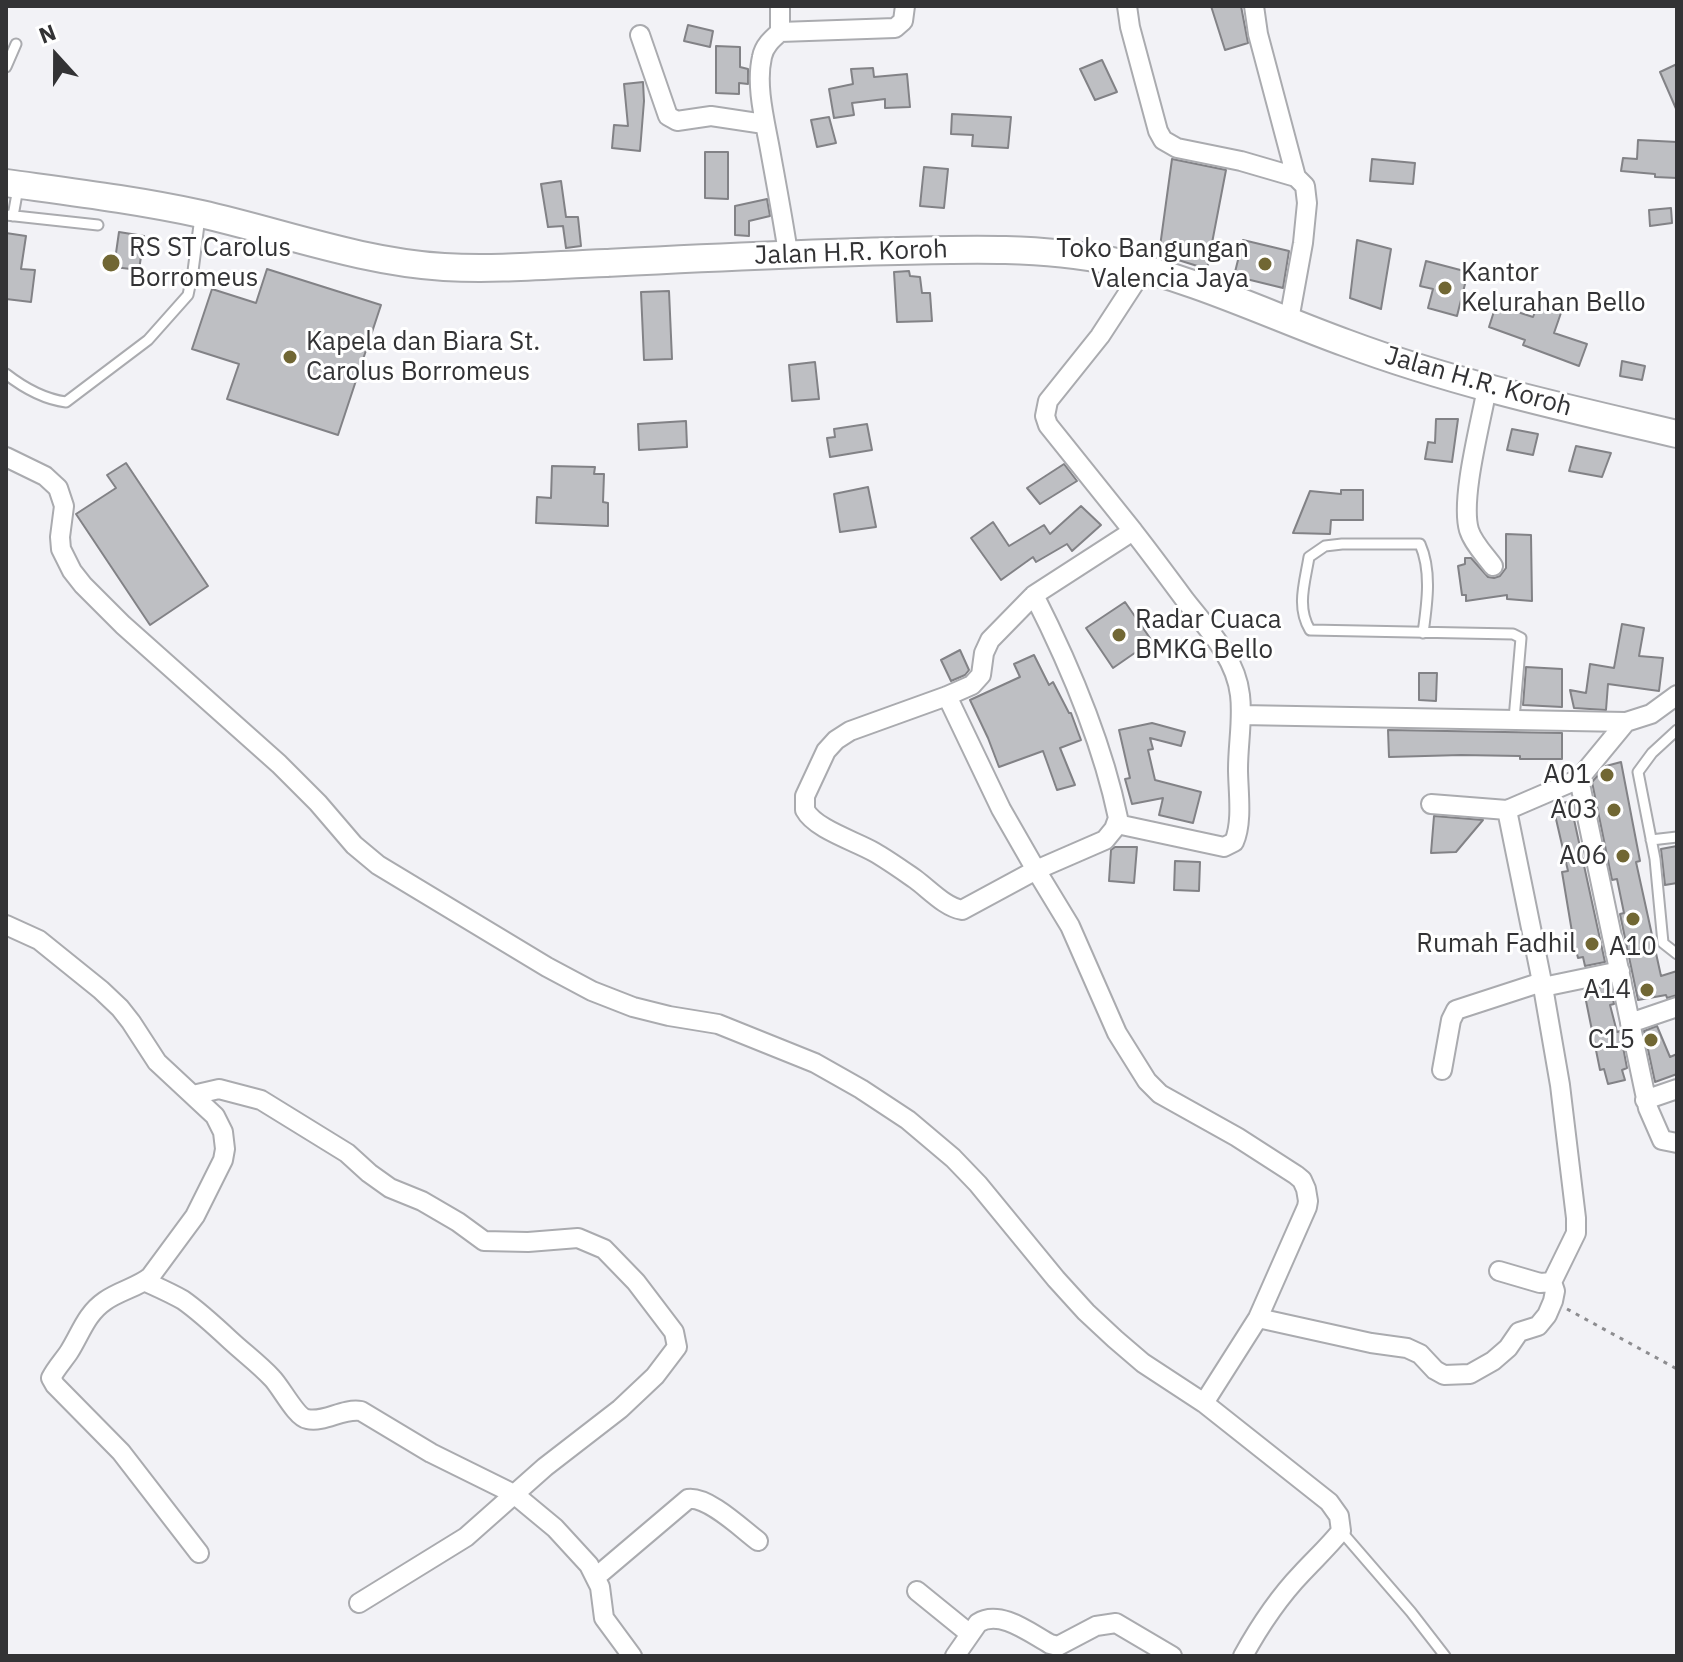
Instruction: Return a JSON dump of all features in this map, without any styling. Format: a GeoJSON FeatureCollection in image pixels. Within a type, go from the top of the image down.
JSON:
{"type":"FeatureCollection","features":[{"type":"Feature","properties":{"kind":"main road","name":"Jalan H.R. Koroh"},"geometry":{"type":"LineString","coordinates":[[12,184],[200,214],[354,253],[441,267],[500,268],[788,253],[972,249],[1024,251],[1112,262],[1200,287],[1347,344],[1487,388],[1677,434]]}},
{"type":"Feature","properties":{"kind":"street"},"geometry":{"type":"LineString","coordinates":[[780,6],[780,32]]}},
{"type":"Feature","properties":{"kind":"street"},"geometry":{"type":"LineString","coordinates":[[788,253],[764,124],[761,58],[770,41],[780,32],[895,28],[903,21],[905,6]]}},
{"type":"Feature","properties":{"kind":"street"},"geometry":{"type":"LineString","coordinates":[[1127,6],[1130,27],[1163,140],[1177,148],[1241,161],[1296,177],[1305,186],[1307,203],[1303,243],[1289,320]]}},
{"type":"Feature","properties":{"kind":"street"},"geometry":{"type":"LineString","coordinates":[[1254,6],[1258,34],[1296,177]]}},
{"type":"Feature","properties":{"kind":"street"},"geometry":{"type":"LineString","coordinates":[[640,35],[668,116],[677,121],[711,116],[764,124]]}},
{"type":"Feature","properties":{"kind":"street"},"geometry":{"type":"LineString","coordinates":[[1117,824],[1224,847],[1234,842],[1238,825],[1240,693],[1230,662],[1133,531],[1048,425],[1045,416],[1048,401],[1100,336],[1143,270]]}},
{"type":"Feature","properties":{"kind":"street"},"geometry":{"type":"LineString","coordinates":[[1487,388],[1466,506],[1468,528],[1493,566]]}},
{"type":"Feature","properties":{"kind":"street"},"geometry":{"type":"LineString","coordinates":[[6,457],[45,476],[61,491],[64,506],[60,544],[72,571],[83,585],[123,625],[279,764],[354,845],[378,865],[547,967],[607,998],[669,1016],[718,1024],[815,1063],[908,1120],[978,1184],[1066,1290],[1115,1339],[1143,1363],[1204,1403],[1329,1502],[1339,1516],[1341,1531],[1278,1602],[1248,1654]]}},
{"type":"Feature","properties":{"kind":"street"},"geometry":{"type":"LineString","coordinates":[[1034,595],[1099,746],[1117,824],[1105,840],[1036,870],[972,906],[959,910],[872,851],[815,822],[805,810],[805,796],[826,751],[836,740],[850,731],[975,683],[981,675],[984,653],[990,640],[1034,595],[1133,531]]}},
{"type":"Feature","properties":{"kind":"street"},"geometry":{"type":"LineString","coordinates":[[947,696],[1001,809],[1070,926],[1117,1033],[1147,1081],[1160,1094],[1237,1137],[1305,1184],[1307,1207],[1258,1318],[1204,1403]]}},
{"type":"Feature","properties":{"kind":"street"},"geometry":{"type":"LineString","coordinates":[[1241,715],[1626,722],[1651,714],[1677,696]]}},
{"type":"Feature","properties":{"kind":"street"},"geometry":{"type":"LineString","coordinates":[[1431,804],[1507,810],[1579,779],[1626,722]]}},
{"type":"Feature","properties":{"kind":"street"},"geometry":{"type":"LineString","coordinates":[[1579,779],[1645,1100],[1662,1140],[1677,1143]]}},
{"type":"Feature","properties":{"kind":"street"},"geometry":{"type":"LineString","coordinates":[[1258,1318],[1412,1349],[1425,1357],[1435,1370],[1448,1376],[1481,1369],[1504,1352],[1519,1332],[1538,1326],[1547,1315],[1555,1291],[1552,1282],[1576,1233],[1576,1218],[1560,1085],[1543,984],[1507,810]]}},
{"type":"Feature","properties":{"kind":"street"},"geometry":{"type":"LineString","coordinates":[[6,925],[39,940],[120,1008],[157,1062],[215,1116],[223,1132],[223,1160],[195,1216],[144,1281],[115,1295],[94,1310],[51,1378],[121,1452],[199,1553]]}},
{"type":"Feature","properties":{"kind":"street"},"geometry":{"type":"LineString","coordinates":[[1442,1070],[1451,1020],[1456,1010],[1543,984],[1620,971]]}},
{"type":"Feature","properties":{"kind":"street"},"geometry":{"type":"LineString","coordinates":[[1630,1023],[1677,1007]]}},
{"type":"Feature","properties":{"kind":"street"},"geometry":{"type":"LineString","coordinates":[[193,1095],[219,1089],[261,1100],[347,1153],[390,1188],[422,1201],[484,1241],[528,1242],[578,1238],[604,1249],[636,1282],[674,1332],[677,1347],[655,1376],[620,1409],[545,1467],[466,1537],[359,1603]]}},
{"type":"Feature","properties":{"kind":"street"},"geometry":{"type":"LineString","coordinates":[[1645,1100],[1677,1089]]}},
{"type":"Feature","properties":{"kind":"street"},"geometry":{"type":"LineString","coordinates":[[1499,1271],[1540,1283],[1552,1282]]}},
{"type":"Feature","properties":{"kind":"street"},"geometry":{"type":"LineString","coordinates":[[144,1281],[183,1300],[213,1324],[272,1378],[302,1418],[315,1419],[352,1410],[361,1411],[431,1453],[514,1494],[555,1528],[589,1565],[600,1587],[604,1618],[632,1656]]}},
{"type":"Feature","properties":{"kind":"street"},"geometry":{"type":"LineString","coordinates":[[596,1577],[688,1499],[707,1502],[758,1541]]}},
{"type":"Feature","properties":{"kind":"street"},"geometry":{"type":"LineString","coordinates":[[917,1591],[970,1634]]}},
{"type":"Feature","properties":{"kind":"street"},"geometry":{"type":"LineString","coordinates":[[955,1656],[982,1619],[1003,1619],[1058,1646],[1096,1626],[1116,1623],[1172,1656]]}},
{"type":"Feature","properties":{"kind":"lane"},"geometry":{"type":"LineString","coordinates":[[6,67],[16,44]]}},
{"type":"Feature","properties":{"kind":"lane"},"geometry":{"type":"LineString","coordinates":[[12,184],[10,216],[98,225]]}},
{"type":"Feature","properties":{"kind":"lane"},"geometry":{"type":"LineString","coordinates":[[6,374],[48,400],[66,402],[148,340],[188,295],[200,214]]}},
{"type":"Feature","properties":{"kind":"lane"},"geometry":{"type":"LineString","coordinates":[[1423,633],[1428,595],[1424,554],[1420,544],[1342,544],[1325,546],[1309,557],[1301,603],[1304,620],[1310,630],[1423,633],[1513,634],[1521,638],[1514,719]]}},
{"type":"Feature","properties":{"kind":"lane"},"geometry":{"type":"LineString","coordinates":[[1677,730],[1652,753],[1638,772],[1651,840],[1663,943],[1677,954]]}},
{"type":"Feature","properties":{"kind":"lane"},"geometry":{"type":"LineString","coordinates":[[1651,840],[1677,837]]}},
{"type":"Feature","properties":{"kind":"lane"},"geometry":{"type":"LineString","coordinates":[[1341,1531],[1445,1656]]}},
{"type":"Feature","properties":{"kind":"path"},"geometry":{"type":"LineString","coordinates":[[1553,1301],[1677,1369]]}},
{"type":"Feature","properties":{"kind":"building"},"geometry":{"type":"Polygon","coordinates":[[[1211,6],[1241,6],[1248,43],[1225,50],[1211,6]]]}},
{"type":"Feature","properties":{"kind":"building"},"geometry":{"type":"Polygon","coordinates":[[[688,25],[713,31],[710,47],[684,41],[688,25]]]}},
{"type":"Feature","properties":{"kind":"building"},"geometry":{"type":"Polygon","coordinates":[[[716,46],[740,47],[740,67],[748,69],[748,84],[739,83],[739,94],[716,93],[716,46]]]}},
{"type":"Feature","properties":{"kind":"building"},"geometry":{"type":"Polygon","coordinates":[[[1102,60],[1117,92],[1095,100],[1080,69],[1102,60]]]}},
{"type":"Feature","properties":{"kind":"building"},"geometry":{"type":"Polygon","coordinates":[[[1677,64],[1677,111],[1660,72],[1677,64]]]}},
{"type":"Feature","properties":{"kind":"building"},"geometry":{"type":"Polygon","coordinates":[[[873,68],[874,77],[907,74],[910,107],[885,108],[885,99],[852,103],[854,115],[834,118],[829,89],[853,84],[851,69],[873,68]]]}},
{"type":"Feature","properties":{"kind":"building"},"geometry":{"type":"Polygon","coordinates":[[[643,82],[640,151],[612,148],[614,125],[628,126],[624,84],[643,82]]]}},
{"type":"Feature","properties":{"kind":"building"},"geometry":{"type":"Polygon","coordinates":[[[952,114],[1011,117],[1008,148],[972,146],[973,135],[951,134],[952,114]]]}},
{"type":"Feature","properties":{"kind":"building"},"geometry":{"type":"Polygon","coordinates":[[[829,117],[836,143],[817,147],[811,120],[829,117]]]}},
{"type":"Feature","properties":{"kind":"building"},"geometry":{"type":"Polygon","coordinates":[[[1638,140],[1677,142],[1677,178],[1621,171],[1623,158],[1637,159],[1638,140]]]}},
{"type":"Feature","properties":{"kind":"building"},"geometry":{"type":"Polygon","coordinates":[[[705,152],[728,152],[728,199],[705,198],[705,152]]]}},
{"type":"Feature","properties":{"kind":"building"},"geometry":{"type":"Polygon","coordinates":[[[1172,159],[1226,170],[1207,269],[1159,254],[1172,159]]]}},
{"type":"Feature","properties":{"kind":"building"},"geometry":{"type":"Polygon","coordinates":[[[1372,159],[1415,163],[1413,184],[1370,181],[1372,159]]]}},
{"type":"Feature","properties":{"kind":"building"},"geometry":{"type":"Polygon","coordinates":[[[924,167],[948,169],[944,208],[920,206],[924,167]]]}},
{"type":"Feature","properties":{"kind":"building"},"geometry":{"type":"Polygon","coordinates":[[[561,181],[566,217],[578,217],[581,246],[566,248],[563,226],[548,227],[541,184],[561,181]]]}},
{"type":"Feature","properties":{"kind":"building"},"geometry":{"type":"Polygon","coordinates":[[[767,199],[770,216],[749,221],[749,236],[735,235],[735,206],[767,199]]]}},
{"type":"Feature","properties":{"kind":"building"},"geometry":{"type":"Polygon","coordinates":[[[1671,208],[1672,223],[1650,226],[1649,210],[1671,208]]]}},
{"type":"Feature","properties":{"kind":"building"},"geometry":{"type":"Polygon","coordinates":[[[119,232],[144,236],[139,270],[114,267],[119,232]]]}},
{"type":"Feature","properties":{"kind":"building"},"geometry":{"type":"Polygon","coordinates":[[[6,233],[26,236],[21,269],[35,270],[31,302],[6,299],[6,233]]]}},
{"type":"Feature","properties":{"kind":"building","name":"Toko Bangungan Valencia Jaya"},"geometry":{"type":"Polygon","coordinates":[[[1243,240],[1289,251],[1283,288],[1234,276],[1243,240]]]}},
{"type":"Feature","properties":{"kind":"building"},"geometry":{"type":"Polygon","coordinates":[[[1357,240],[1391,249],[1381,309],[1350,298],[1357,240]]]}},
{"type":"Feature","properties":{"kind":"building","name":"Kantor Kelurahan Bello"},"geometry":{"type":"Polygon","coordinates":[[[1426,261],[1468,272],[1457,316],[1428,308],[1433,289],[1420,286],[1426,261]]]}},
{"type":"Feature","properties":{"kind":"building","name":"Kapela dan Biara St. Carolus Borromeus"},"geometry":{"type":"Polygon","coordinates":[[[267,269],[381,305],[338,435],[227,399],[239,364],[192,349],[212,289],[256,303],[267,269]]]}},
{"type":"Feature","properties":{"kind":"building"},"geometry":{"type":"Polygon","coordinates":[[[909,271],[910,276],[920,277],[922,293],[930,293],[932,321],[897,322],[894,272],[909,271]]]}},
{"type":"Feature","properties":{"kind":"building"},"geometry":{"type":"Polygon","coordinates":[[[669,291],[672,359],[644,360],[641,292],[669,291]]]}},
{"type":"Feature","properties":{"kind":"building"},"geometry":{"type":"Polygon","coordinates":[[[1539,302],[1562,310],[1554,333],[1587,344],[1579,366],[1523,345],[1525,340],[1489,327],[1496,305],[1533,317],[1539,302]]]}},
{"type":"Feature","properties":{"kind":"building"},"geometry":{"type":"Polygon","coordinates":[[[1622,361],[1645,366],[1642,380],[1620,376],[1622,361]]]}},
{"type":"Feature","properties":{"kind":"building"},"geometry":{"type":"Polygon","coordinates":[[[815,362],[819,399],[792,401],[789,365],[815,362]]]}},
{"type":"Feature","properties":{"kind":"building"},"geometry":{"type":"Polygon","coordinates":[[[1436,419],[1458,419],[1452,462],[1425,459],[1428,442],[1435,443],[1436,419]]]}},
{"type":"Feature","properties":{"kind":"building"},"geometry":{"type":"Polygon","coordinates":[[[686,421],[687,447],[639,450],[638,424],[686,421]]]}},
{"type":"Feature","properties":{"kind":"building"},"geometry":{"type":"Polygon","coordinates":[[[867,424],[872,450],[830,457],[827,438],[835,437],[834,429],[867,424]]]}},
{"type":"Feature","properties":{"kind":"building"},"geometry":{"type":"Polygon","coordinates":[[[1512,429],[1538,434],[1533,455],[1507,450],[1512,429]]]}},
{"type":"Feature","properties":{"kind":"building"},"geometry":{"type":"Polygon","coordinates":[[[1576,446],[1611,453],[1602,477],[1569,471],[1576,446]]]}},
{"type":"Feature","properties":{"kind":"building"},"geometry":{"type":"Polygon","coordinates":[[[126,463],[208,586],[150,625],[76,514],[116,488],[107,475],[126,463]]]}},
{"type":"Feature","properties":{"kind":"building"},"geometry":{"type":"Polygon","coordinates":[[[1064,464],[1077,481],[1040,504],[1027,488],[1064,464]]]}},
{"type":"Feature","properties":{"kind":"building"},"geometry":{"type":"Polygon","coordinates":[[[552,466],[595,467],[594,474],[604,474],[603,502],[608,503],[608,526],[536,523],[537,497],[551,498],[552,466]]]}},
{"type":"Feature","properties":{"kind":"building"},"geometry":{"type":"Polygon","coordinates":[[[868,487],[876,527],[840,532],[834,494],[868,487]]]}},
{"type":"Feature","properties":{"kind":"building"},"geometry":{"type":"Polygon","coordinates":[[[1341,490],[1363,490],[1363,520],[1331,520],[1330,534],[1293,533],[1310,491],[1341,494],[1341,490]]]}},
{"type":"Feature","properties":{"kind":"building"},"geometry":{"type":"Polygon","coordinates":[[[1081,506],[1101,525],[1072,551],[1067,544],[1036,562],[1033,557],[1001,580],[971,538],[993,522],[1009,546],[1044,525],[1050,534],[1081,506]]]}},
{"type":"Feature","properties":{"kind":"building"},"geometry":{"type":"Polygon","coordinates":[[[1506,534],[1531,535],[1532,601],[1507,599],[1507,595],[1466,601],[1466,595],[1462,595],[1458,566],[1465,564],[1465,558],[1471,558],[1488,577],[1500,576],[1506,568],[1506,534]]]}},
{"type":"Feature","properties":{"kind":"building","name":"Radar Cuaca BMKG Bello"},"geometry":{"type":"Polygon","coordinates":[[[1125,602],[1152,641],[1113,668],[1086,628],[1125,602]]]}},
{"type":"Feature","properties":{"kind":"building"},"geometry":{"type":"Polygon","coordinates":[[[1622,624],[1644,628],[1639,656],[1663,658],[1659,691],[1608,684],[1606,710],[1574,708],[1570,690],[1586,693],[1590,664],[1614,668],[1622,624]]]}},
{"type":"Feature","properties":{"kind":"building"},"geometry":{"type":"Polygon","coordinates":[[[960,650],[969,670],[951,681],[941,660],[960,650]]]}},
{"type":"Feature","properties":{"kind":"building"},"geometry":{"type":"Polygon","coordinates":[[[1034,655],[1049,685],[1053,682],[1071,713],[1081,740],[1060,748],[1075,785],[1057,790],[1043,751],[999,767],[970,700],[1020,677],[1014,664],[1034,655]]]}},
{"type":"Feature","properties":{"kind":"building"},"geometry":{"type":"Polygon","coordinates":[[[1526,667],[1562,669],[1562,707],[1523,705],[1526,667]]]}},
{"type":"Feature","properties":{"kind":"building"},"geometry":{"type":"Polygon","coordinates":[[[1419,673],[1437,673],[1436,701],[1419,700],[1419,673]]]}},
{"type":"Feature","properties":{"kind":"building"},"geometry":{"type":"Polygon","coordinates":[[[1152,723],[1185,732],[1181,746],[1150,738],[1153,749],[1148,750],[1155,780],[1201,792],[1193,823],[1159,815],[1163,798],[1132,804],[1125,779],[1130,778],[1119,730],[1152,723]]]}},
{"type":"Feature","properties":{"kind":"building"},"geometry":{"type":"Polygon","coordinates":[[[1388,730],[1562,733],[1562,759],[1461,755],[1389,757],[1388,730]]]}},
{"type":"Feature","properties":{"kind":"building"},"geometry":{"type":"Polygon","coordinates":[[[1621,762],[1640,861],[1636,862],[1661,976],[1677,971],[1677,995],[1667,998],[1666,995],[1638,1000],[1620,914],[1624,913],[1617,879],[1612,880],[1592,782],[1606,766],[1621,762]]]}},
{"type":"Feature","properties":{"kind":"building"},"geometry":{"type":"Polygon","coordinates":[[[1570,801],[1605,962],[1585,966],[1583,957],[1578,958],[1573,938],[1562,872],[1568,871],[1553,806],[1570,801]]]}},
{"type":"Feature","properties":{"kind":"building"},"geometry":{"type":"Polygon","coordinates":[[[1434,816],[1483,820],[1456,852],[1431,853],[1434,816]]]}},
{"type":"Feature","properties":{"kind":"building"},"geometry":{"type":"Polygon","coordinates":[[[1677,846],[1677,883],[1665,885],[1661,849],[1677,846]]]}},
{"type":"Feature","properties":{"kind":"building"},"geometry":{"type":"Polygon","coordinates":[[[1115,847],[1137,847],[1134,883],[1109,881],[1111,850],[1115,847]]]}},
{"type":"Feature","properties":{"kind":"building"},"geometry":{"type":"Polygon","coordinates":[[[1175,861],[1200,862],[1199,891],[1174,890],[1175,861]]]}},
{"type":"Feature","properties":{"kind":"building"},"geometry":{"type":"Polygon","coordinates":[[[1610,985],[1614,1004],[1610,1005],[1617,1032],[1620,1031],[1627,1068],[1622,1070],[1625,1080],[1608,1084],[1604,1069],[1600,1070],[1584,991],[1610,985]]]}},
{"type":"Feature","properties":{"kind":"building"},"geometry":{"type":"Polygon","coordinates":[[[1657,1026],[1670,1057],[1677,1054],[1677,1074],[1655,1082],[1644,1031],[1657,1026]]]}},
{"type":"Feature","properties":{"kind":"place","name":"RS ST Carolus Borromeus"},"geometry":{"type":"Point","coordinates":[111,263]}},
{"type":"Feature","properties":{"kind":"place","name":"Toko Bangungan Valencia Jaya"},"geometry":{"type":"Point","coordinates":[1265,264]}},
{"type":"Feature","properties":{"kind":"place","name":"Kantor Kelurahan Bello"},"geometry":{"type":"Point","coordinates":[1445,288]}},
{"type":"Feature","properties":{"kind":"place","name":"Kapela dan Biara St. Carolus Borromeus"},"geometry":{"type":"Point","coordinates":[290,357]}},
{"type":"Feature","properties":{"kind":"place","name":"Radar Cuaca BMKG Bello"},"geometry":{"type":"Point","coordinates":[1119,635]}},
{"type":"Feature","properties":{"kind":"place","name":"A01"},"geometry":{"type":"Point","coordinates":[1607,775]}},
{"type":"Feature","properties":{"kind":"place","name":"A03"},"geometry":{"type":"Point","coordinates":[1614,810]}},
{"type":"Feature","properties":{"kind":"place","name":"A06"},"geometry":{"type":"Point","coordinates":[1623,856]}},
{"type":"Feature","properties":{"kind":"place","name":"A10"},"geometry":{"type":"Point","coordinates":[1633,919]}},
{"type":"Feature","properties":{"kind":"place","name":"Rumah Fadhil"},"geometry":{"type":"Point","coordinates":[1592,944]}},
{"type":"Feature","properties":{"kind":"place","name":"A14"},"geometry":{"type":"Point","coordinates":[1647,990]}},
{"type":"Feature","properties":{"kind":"place","name":"C15"},"geometry":{"type":"Point","coordinates":[1651,1040]}}]}
